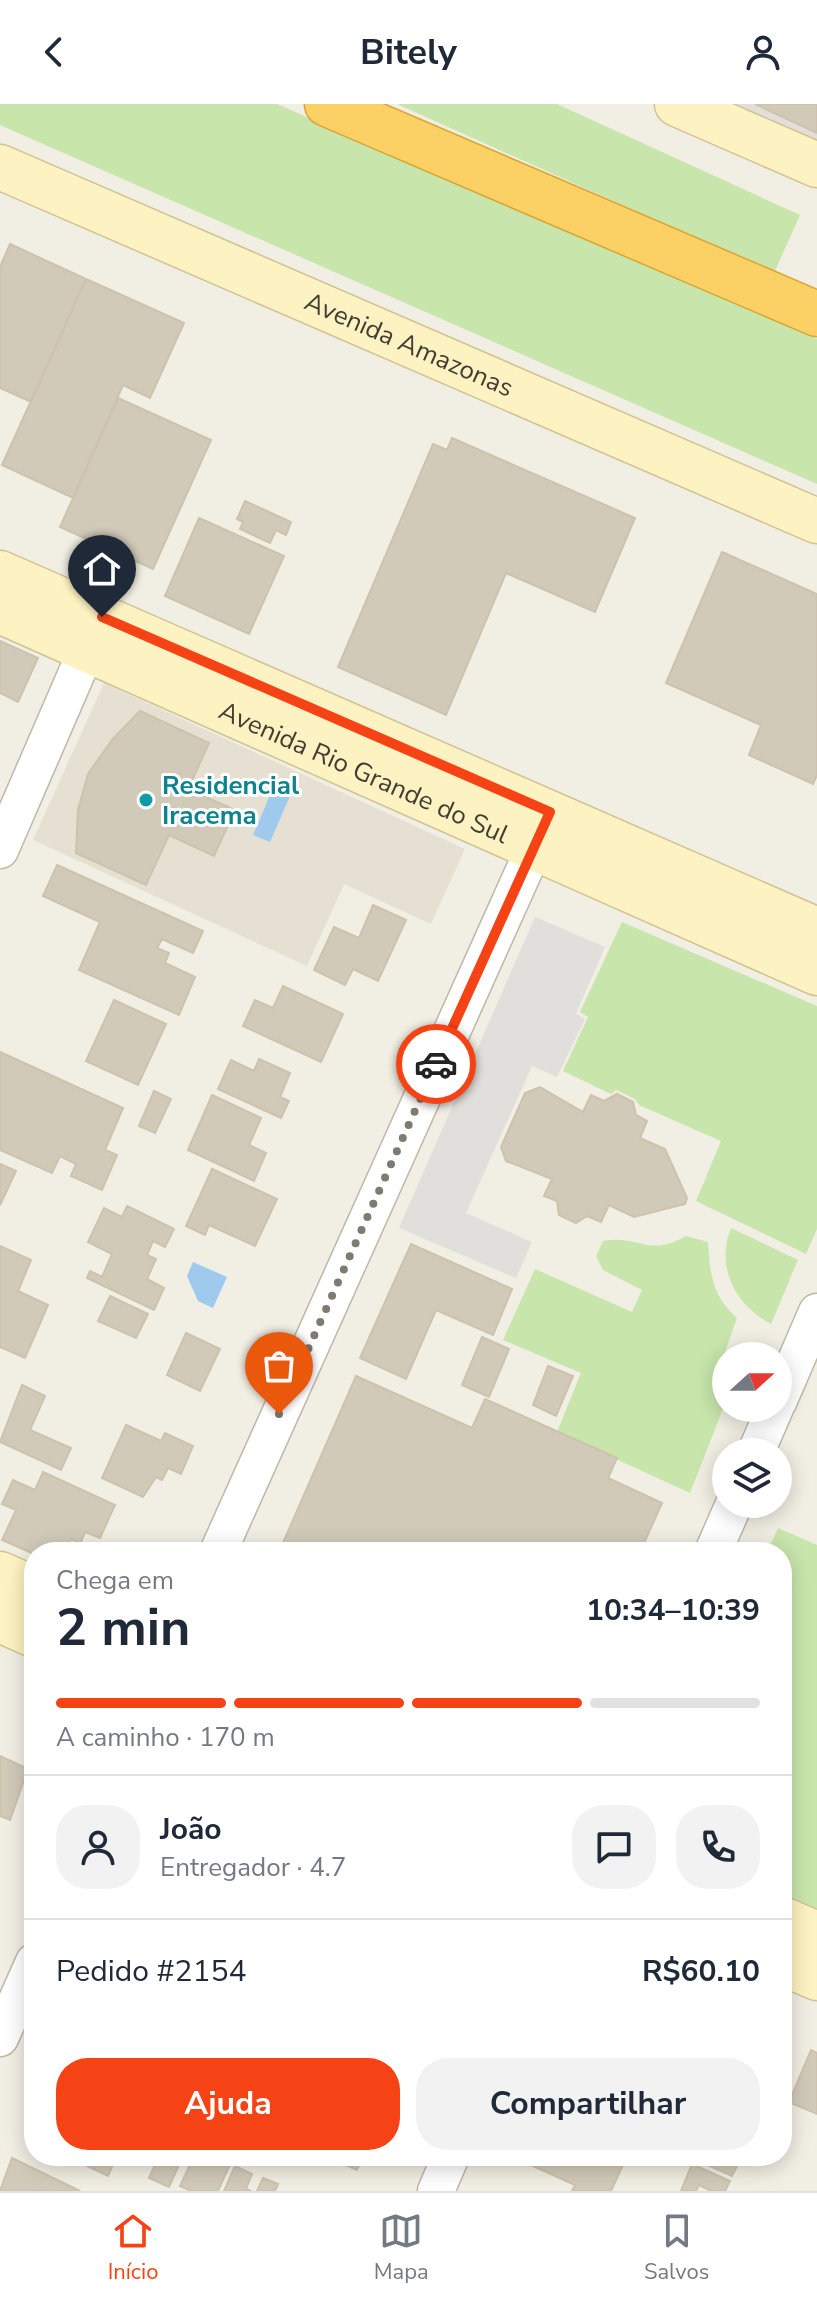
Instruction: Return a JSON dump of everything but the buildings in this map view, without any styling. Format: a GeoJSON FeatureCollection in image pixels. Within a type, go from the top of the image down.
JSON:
{"type":"FeatureCollection","features":[{"type":"Feature","properties":{"kind":"highway"},"geometry":{"type":"LineString","coordinates":[[327,104],[817,314]]}},
{"type":"Feature","properties":{"kind":"street"},"geometry":{"type":"LineString","coordinates":[[677,104],[817,165]]}},
{"type":"Feature","properties":{"kind":"street","name":"Avenida Amazonas"},"geometry":{"type":"LineString","coordinates":[[0,167],[817,521]]}},
{"type":"Feature","properties":{"kind":"street","name":"Avenida Rio Grande do Sul"},"geometry":{"type":"LineString","coordinates":[[0,573],[94,633],[542,830],[817,973]]}},
{"type":"Feature","properties":{"kind":"street","name":"Avenida Rio Grande do Sul"},"geometry":{"type":"LineString","coordinates":[[0,611],[94,633]]}},
{"type":"Feature","properties":{"kind":"street"},"geometry":{"type":"LineString","coordinates":[[0,850],[94,633]]}},
{"type":"Feature","properties":{"kind":"street"},"geometry":{"type":"LineString","coordinates":[[222,1542],[542,830]]}},
{"type":"Feature","properties":{"kind":"street","name":"Avenida Rio Grande do Sul"},"geometry":{"type":"LineString","coordinates":[[542,830],[817,930]]}},
{"type":"Feature","properties":{"kind":"street"},"geometry":{"type":"LineString","coordinates":[[792,1370],[817,1312]]}},
{"type":"Feature","properties":{"kind":"street"},"geometry":{"type":"LineString","coordinates":[[717,1542],[728,1518]]}},
{"type":"Feature","properties":{"kind":"street"},"geometry":{"type":"LineString","coordinates":[[0,1574],[24,1585]]}},
{"type":"Feature","properties":{"kind":"street"},"geometry":{"type":"LineString","coordinates":[[0,1620],[24,1631]]}},
{"type":"Feature","properties":{"kind":"street"},"geometry":{"type":"LineString","coordinates":[[792,1923],[817,1934]]}},
{"type":"Feature","properties":{"kind":"street"},"geometry":{"type":"LineString","coordinates":[[792,1967],[817,1978]]}},
{"type":"Feature","properties":{"kind":"street"},"geometry":{"type":"LineString","coordinates":[[0,2038],[24,1984]]}},
{"type":"Feature","properties":{"kind":"street"},"geometry":{"type":"LineString","coordinates":[[436,2191],[447,2166]]}},
{"type":"Feature","properties":{"kind":"shaded area"},"geometry":{"type":"Polygon","coordinates":[[[701,104],[817,104],[817,157],[701,104]]]}},
{"type":"Feature","properties":{"kind":"shaded area"},"geometry":{"type":"Polygon","coordinates":[[[104,683],[465,849],[431,924],[344,884],[307,966],[33,840],[104,683]]]}},
{"type":"Feature","properties":{"kind":"shaded area"},"geometry":{"type":"Polygon","coordinates":[[[535,917],[605,947],[576,1014],[585,1019],[557,1077],[532,1066],[466,1213],[532,1242],[516,1278],[399,1228],[535,917]]]}},
{"type":"Feature","properties":{"kind":"green space"},"geometry":{"type":"Polygon","coordinates":[[[0,104],[277,104],[817,339],[817,484],[0,125],[0,104]]]}},
{"type":"Feature","properties":{"kind":"green space"},"geometry":{"type":"Polygon","coordinates":[[[397,104],[557,104],[800,215],[774,273],[397,104]]]}},
{"type":"Feature","properties":{"kind":"green space"},"geometry":{"type":"Polygon","coordinates":[[[622,922],[817,1006],[817,1229],[806,1254],[696,1201],[721,1141],[639,1105],[635,1099],[616,1090],[611,1094],[563,1071],[588,1017],[580,1012],[622,922]]]}},
{"type":"Feature","properties":{"kind":"green space"},"geometry":{"type":"Polygon","coordinates":[[[731,1228],[798,1260],[771,1324],[748,1307],[732,1284],[726,1257],[731,1228]]]}},
{"type":"Feature","properties":{"kind":"green space"},"geometry":{"type":"Polygon","coordinates":[[[686,1236],[708,1242],[717,1293],[737,1318],[729,1342],[712,1342],[712,1422],[718,1422],[690,1493],[557,1432],[581,1373],[503,1340],[535,1269],[632,1312],[642,1290],[603,1270],[596,1256],[603,1241],[625,1240],[652,1245],[673,1242],[686,1236]]]}},
{"type":"Feature","properties":{"kind":"green space"},"geometry":{"type":"Polygon","coordinates":[[[778,1528],[817,1545],[817,1921],[792,1910],[792,1542],[772,1542],[778,1528]]]}},
{"type":"Feature","properties":{"kind":"water"},"geometry":{"type":"Polygon","coordinates":[[[273,788],[290,796],[270,842],[253,835],[273,788]]]}},
{"type":"Feature","properties":{"kind":"water"},"geometry":{"type":"Polygon","coordinates":[[[193,1262],[227,1277],[213,1308],[198,1301],[187,1276],[193,1262]]]}},
{"type":"Feature","properties":{"kind":"way so far"},"geometry":{"type":"LineString","coordinates":[[279,1414],[436,1064]]}},
{"type":"Feature","properties":{"kind":"place","name":"Residencial Iracema"},"geometry":{"type":"Point","coordinates":[146,800]}},
{"type":"Feature","properties":{"kind":"route"},"geometry":{"type":"LineString","coordinates":[[102,617],[550,812],[436,1064]]}}]}
